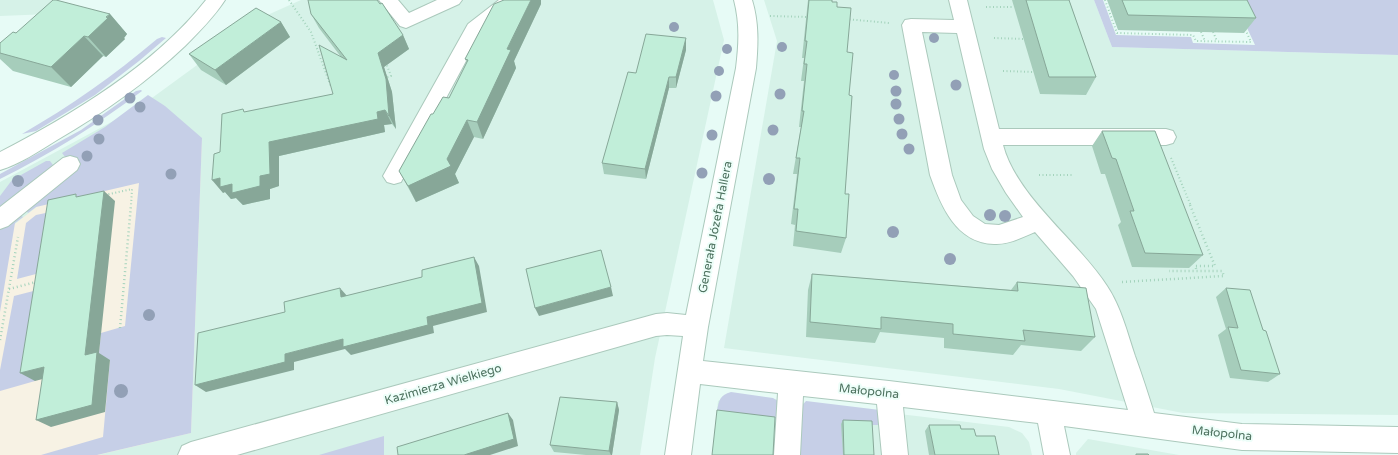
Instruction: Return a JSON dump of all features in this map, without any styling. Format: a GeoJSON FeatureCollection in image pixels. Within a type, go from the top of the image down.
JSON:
{"type":"FeatureCollection","features":[{"type":"Feature","properties":{"kind":"street"},"geometry":{"type":"LineString","coordinates":[[0,162],[70,123],[138,77],[183,38],[221,0]]}},
{"type":"Feature","properties":{"kind":"street"},"geometry":{"type":"LineString","coordinates":[[388,0],[406,22],[453,0]]}},
{"type":"Feature","properties":{"kind":"street"},"geometry":{"type":"LineString","coordinates":[[394,176],[474,29],[511,0]]}},
{"type":"Feature","properties":{"kind":"street"},"geometry":{"type":"LineString","coordinates":[[958,0],[991,137],[999,163],[1016,193],[1094,286],[1109,311],[1145,424]]}},
{"type":"Feature","properties":{"kind":"street","name":"Generała Józefa Hallera"},"geometry":{"type":"LineString","coordinates":[[678,455],[696,327],[746,68],[749,36],[745,8]]}},
{"type":"Feature","properties":{"kind":"street"},"geometry":{"type":"LineString","coordinates":[[965,27],[912,25],[941,175],[947,194],[964,222],[977,232],[994,236],[1038,221]]}},
{"type":"Feature","properties":{"kind":"street"},"geometry":{"type":"LineString","coordinates":[[991,137],[1167,144]]}},
{"type":"Feature","properties":{"kind":"street"},"geometry":{"type":"LineString","coordinates":[[0,220],[70,164]]}},
{"type":"Feature","properties":{"kind":"street","name":"Kazimierza Wielkiego"},"geometry":{"type":"LineString","coordinates":[[191,455],[656,325],[667,324],[696,327]]}},
{"type":"Feature","properties":{"kind":"street","name":"Małopolna"},"geometry":{"type":"LineString","coordinates":[[690,371],[1145,424],[1246,446],[1398,440]]}},
{"type":"Feature","properties":{"kind":"street"},"geometry":{"type":"LineString","coordinates":[[787,455],[791,383]]}},
{"type":"Feature","properties":{"kind":"street"},"geometry":{"type":"LineString","coordinates":[[889,393],[895,455]]}},
{"type":"Feature","properties":{"kind":"street"},"geometry":{"type":"LineString","coordinates":[[1048,412],[1057,455]]}},
{"type":"Feature","properties":{"kind":"path"},"geometry":{"type":"LineString","coordinates":[[289,0],[311,32],[332,90]]}},
{"type":"Feature","properties":{"kind":"path"},"geometry":{"type":"LineString","coordinates":[[1105,0],[1117,33],[1193,35],[1196,41],[1251,42],[1242,25]]}},
{"type":"Feature","properties":{"kind":"path"},"geometry":{"type":"LineString","coordinates":[[986,7],[1014,7]]}},
{"type":"Feature","properties":{"kind":"path"},"geometry":{"type":"LineString","coordinates":[[745,8],[809,17]]}},
{"type":"Feature","properties":{"kind":"path"},"geometry":{"type":"LineString","coordinates":[[840,19],[912,25]]}},
{"type":"Feature","properties":{"kind":"path"},"geometry":{"type":"LineString","coordinates":[[1201,32],[1205,41]]}},
{"type":"Feature","properties":{"kind":"path"},"geometry":{"type":"LineString","coordinates":[[1213,32],[1217,41]]}},
{"type":"Feature","properties":{"kind":"path"},"geometry":{"type":"LineString","coordinates":[[994,38],[1024,39]]}},
{"type":"Feature","properties":{"kind":"path"},"geometry":{"type":"LineString","coordinates":[[384,59],[391,76],[384,78]]}},
{"type":"Feature","properties":{"kind":"path"},"geometry":{"type":"LineString","coordinates":[[1003,71],[1034,72]]}},
{"type":"Feature","properties":{"kind":"path"},"geometry":{"type":"LineString","coordinates":[[1167,144],[1215,266],[1195,266],[1197,271]]}},
{"type":"Feature","properties":{"kind":"path"},"geometry":{"type":"LineString","coordinates":[[1039,175],[1074,175]]}},
{"type":"Feature","properties":{"kind":"path"},"geometry":{"type":"LineString","coordinates":[[102,196],[132,189],[120,328]]}},
{"type":"Feature","properties":{"kind":"path"},"geometry":{"type":"LineString","coordinates":[[0,340],[20,230]]}},
{"type":"Feature","properties":{"kind":"path"},"geometry":{"type":"LineString","coordinates":[[1117,283],[1224,276],[1222,271],[1169,271]]}},
{"type":"Feature","properties":{"kind":"path"},"geometry":{"type":"LineString","coordinates":[[9,289],[44,280]]}},
{"type":"Feature","properties":{"kind":"shaded area"},"geometry":{"type":"Polygon","coordinates":[[[0,0],[60,0],[50,14],[0,16],[0,0]]]}},
{"type":"Feature","properties":{"kind":"shaded area"},"geometry":{"type":"Polygon","coordinates":[[[301,0],[713,0],[724,40],[655,358],[640,455],[0,455],[0,182],[141,106],[263,17],[301,0]]]}},
{"type":"Feature","properties":{"kind":"shaded area"},"geometry":{"type":"Polygon","coordinates":[[[764,0],[1094,0],[1112,47],[1398,55],[1398,415],[1183,413],[1059,389],[724,348],[777,41],[764,0]]]}},
{"type":"Feature","properties":{"kind":"shaded area"},"geometry":{"type":"Polygon","coordinates":[[[1094,0],[1103,0],[1116,35],[1191,37],[1193,43],[1255,45],[1234,0],[1398,0],[1398,55],[1112,47],[1094,0]]]}},
{"type":"Feature","properties":{"kind":"shaded area"},"geometry":{"type":"Polygon","coordinates":[[[162,37],[166,38],[95,95],[36,131],[22,134],[92,90],[157,39],[162,37]]]}},
{"type":"Feature","properties":{"kind":"shaded area"},"geometry":{"type":"Polygon","coordinates":[[[136,91],[142,91],[108,116],[37,159],[0,179],[0,174],[81,130],[136,91]]]}},
{"type":"Feature","properties":{"kind":"shaded area"},"geometry":{"type":"Polygon","coordinates":[[[148,95],[165,106],[202,138],[191,433],[97,455],[41,455],[103,437],[110,360],[98,363],[101,333],[125,326],[139,183],[36,207],[28,213],[25,209],[66,158],[62,153],[105,127],[148,95]]]}},
{"type":"Feature","properties":{"kind":"shaded area"},"geometry":{"type":"Polygon","coordinates":[[[202,138],[191,433],[98,455],[0,455],[0,267],[7,230],[119,143],[202,138]]]}},
{"type":"Feature","properties":{"kind":"shaded area"},"geometry":{"type":"Polygon","coordinates":[[[46,161],[50,161],[53,165],[50,173],[0,213],[0,196],[12,180],[46,161]]]}},
{"type":"Feature","properties":{"kind":"shaded area"},"geometry":{"type":"Polygon","coordinates":[[[60,210],[51,270],[17,279],[26,223],[36,215],[60,210]]]}},
{"type":"Feature","properties":{"kind":"shaded area"},"geometry":{"type":"Polygon","coordinates":[[[19,214],[23,217],[15,223],[0,312],[0,229],[19,214]]]}},
{"type":"Feature","properties":{"kind":"shaded area"},"geometry":{"type":"Polygon","coordinates":[[[49,287],[35,381],[0,391],[0,370],[14,296],[49,287]]]}},
{"type":"Feature","properties":{"kind":"shaded area"},"geometry":{"type":"Polygon","coordinates":[[[731,392],[773,398],[778,401],[781,419],[717,411],[718,404],[722,396],[731,392]]]}},
{"type":"Feature","properties":{"kind":"shaded area"},"geometry":{"type":"Polygon","coordinates":[[[730,394],[1009,427],[1022,433],[1029,442],[1032,455],[712,455],[718,401],[730,394]]]}},
{"type":"Feature","properties":{"kind":"shaded area"},"geometry":{"type":"Polygon","coordinates":[[[806,401],[880,410],[882,425],[870,425],[843,455],[797,455],[800,408],[806,401]]]}},
{"type":"Feature","properties":{"kind":"shaded area"},"geometry":{"type":"Polygon","coordinates":[[[384,436],[384,455],[319,455],[384,436]]]}},
{"type":"Feature","properties":{"kind":"shaded area"},"geometry":{"type":"Polygon","coordinates":[[[1088,439],[1179,455],[1076,455],[1088,439]]]}},
{"type":"Feature","properties":{"kind":"building"},"geometry":{"type":"Polygon","coordinates":[[[53,0],[110,14],[106,17],[108,18],[88,37],[84,36],[51,67],[0,53],[0,43],[13,32],[16,33],[53,0]]]}},
{"type":"Feature","properties":{"kind":"building"},"geometry":{"type":"Polygon","coordinates":[[[308,0],[377,0],[380,4],[382,3],[403,35],[378,53],[386,79],[389,116],[385,110],[377,112],[378,119],[269,142],[270,174],[260,176],[260,186],[232,193],[232,184],[220,187],[220,178],[212,180],[214,154],[220,152],[222,114],[243,109],[244,112],[333,94],[319,45],[347,60],[311,14],[308,0]]]}},
{"type":"Feature","properties":{"kind":"building"},"geometry":{"type":"Polygon","coordinates":[[[504,0],[531,0],[507,49],[511,50],[477,122],[467,120],[447,159],[451,166],[408,186],[399,171],[431,114],[433,114],[443,97],[449,98],[468,60],[465,59],[494,4],[504,0]]]}},
{"type":"Feature","properties":{"kind":"building"},"geometry":{"type":"Polygon","coordinates":[[[809,0],[832,0],[832,2],[837,2],[837,7],[851,8],[847,52],[853,53],[849,95],[852,96],[845,194],[849,194],[846,238],[796,231],[798,209],[794,209],[800,158],[796,158],[804,111],[802,111],[807,64],[804,64],[807,41],[805,41],[809,0]]]}},
{"type":"Feature","properties":{"kind":"building"},"geometry":{"type":"Polygon","coordinates":[[[1026,0],[1069,0],[1096,77],[1049,77],[1026,0]]]}},
{"type":"Feature","properties":{"kind":"building"},"geometry":{"type":"Polygon","coordinates":[[[1122,0],[1247,0],[1256,18],[1128,15],[1122,0]]]}},
{"type":"Feature","properties":{"kind":"building"},"geometry":{"type":"Polygon","coordinates":[[[256,8],[281,22],[215,70],[189,54],[256,8]]]}},
{"type":"Feature","properties":{"kind":"building"},"geometry":{"type":"Polygon","coordinates":[[[646,34],[686,38],[676,77],[669,77],[645,169],[602,163],[628,72],[636,73],[646,34]]]}},
{"type":"Feature","properties":{"kind":"building"},"geometry":{"type":"Polygon","coordinates":[[[1102,131],[1155,131],[1203,255],[1145,253],[1130,211],[1134,211],[1116,159],[1112,158],[1102,131]]]}},
{"type":"Feature","properties":{"kind":"building"},"geometry":{"type":"Polygon","coordinates":[[[104,191],[85,355],[97,352],[92,405],[36,420],[44,367],[20,373],[48,200],[76,194],[76,197],[104,191]]]}},
{"type":"Feature","properties":{"kind":"building"},"geometry":{"type":"Polygon","coordinates":[[[601,250],[611,287],[535,308],[526,269],[601,250]]]}},
{"type":"Feature","properties":{"kind":"building"},"geometry":{"type":"Polygon","coordinates":[[[474,257],[482,303],[427,317],[428,325],[343,347],[343,339],[285,354],[285,362],[195,385],[198,333],[285,312],[284,302],[340,288],[341,297],[422,277],[422,270],[474,257]]]}},
{"type":"Feature","properties":{"kind":"building"},"geometry":{"type":"Polygon","coordinates":[[[812,274],[1018,291],[1017,282],[1086,288],[1095,337],[1023,330],[1025,341],[953,334],[953,324],[881,317],[881,329],[810,322],[812,274]]]}},
{"type":"Feature","properties":{"kind":"building"},"geometry":{"type":"Polygon","coordinates":[[[1226,288],[1250,290],[1263,330],[1266,331],[1280,374],[1241,370],[1228,327],[1238,328],[1226,288]]]}},
{"type":"Feature","properties":{"kind":"building"},"geometry":{"type":"Polygon","coordinates":[[[560,397],[617,402],[609,451],[550,445],[560,397]]]}},
{"type":"Feature","properties":{"kind":"building"},"geometry":{"type":"Polygon","coordinates":[[[717,410],[775,417],[773,455],[712,455],[717,410]]]}},
{"type":"Feature","properties":{"kind":"building"},"geometry":{"type":"Polygon","coordinates":[[[508,413],[514,439],[464,455],[398,455],[397,447],[508,413]]]}},
{"type":"Feature","properties":{"kind":"building"},"geometry":{"type":"Polygon","coordinates":[[[843,420],[872,421],[874,455],[844,455],[843,420]]]}},
{"type":"Feature","properties":{"kind":"building"},"geometry":{"type":"Polygon","coordinates":[[[929,425],[960,425],[961,429],[974,429],[976,436],[995,436],[999,455],[935,455],[929,425]]]}},
{"type":"Feature","properties":{"kind":"building"},"geometry":{"type":"Polygon","coordinates":[[[1148,454],[1149,455],[1136,455],[1148,454]]]}}]}
